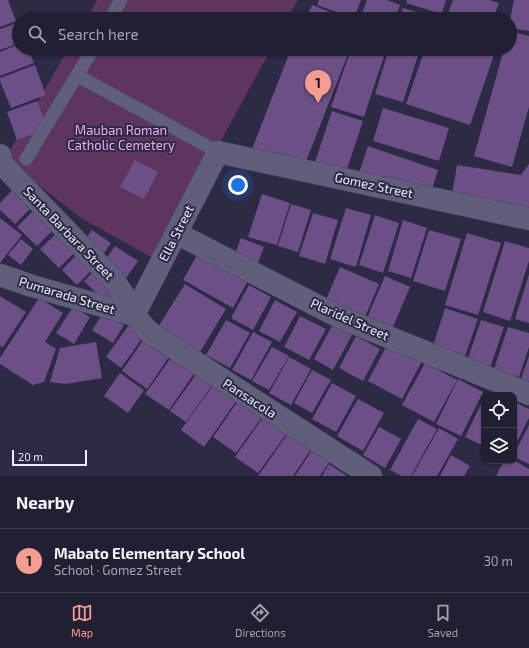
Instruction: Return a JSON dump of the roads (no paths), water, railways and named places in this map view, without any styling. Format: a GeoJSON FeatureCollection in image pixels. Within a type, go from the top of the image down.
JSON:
{"type":"FeatureCollection","features":[{"type":"Feature","properties":{"kind":"street","name":"Gomez Street"},"geometry":{"type":"LineString","coordinates":[[218,152],[529,219]]}},
{"type":"Feature","properties":{"kind":"street","name":"Ella Street"},"geometry":{"type":"LineString","coordinates":[[134,315],[218,152]]}},
{"type":"Feature","properties":{"kind":"street","name":"Santa Barbara Street"},"geometry":{"type":"LineString","coordinates":[[0,155],[2,164],[113,279],[125,297],[134,315]]}},
{"type":"Feature","properties":{"kind":"street","name":"Plaridel Street"},"geometry":{"type":"LineString","coordinates":[[176,233],[339,317],[529,394]]}},
{"type":"Feature","properties":{"kind":"street","name":"Pumarada Street"},"geometry":{"type":"LineString","coordinates":[[0,275],[39,289],[134,315]]}},
{"type":"Feature","properties":{"kind":"street","name":"Pansacola"},"geometry":{"type":"LineString","coordinates":[[134,315],[148,332],[371,476]]}},
{"type":"Feature","properties":{"kind":"lane"},"geometry":{"type":"LineString","coordinates":[[114,12],[121,0]]}},
{"type":"Feature","properties":{"kind":"lane"},"geometry":{"type":"LineString","coordinates":[[26,158],[89,56]]}},
{"type":"Feature","properties":{"kind":"lane"},"geometry":{"type":"LineString","coordinates":[[78,76],[218,152]]}},
{"type":"Feature","properties":{"kind":"place","name":"Mabato Elementary School"},"geometry":{"type":"Point","coordinates":[318,103]}},
{"type":"Feature","properties":{"kind":"park label","name":"Mauban Roman Catholic Cemetery"},"geometry":{"type":"Point","coordinates":[121,138]}}]}
